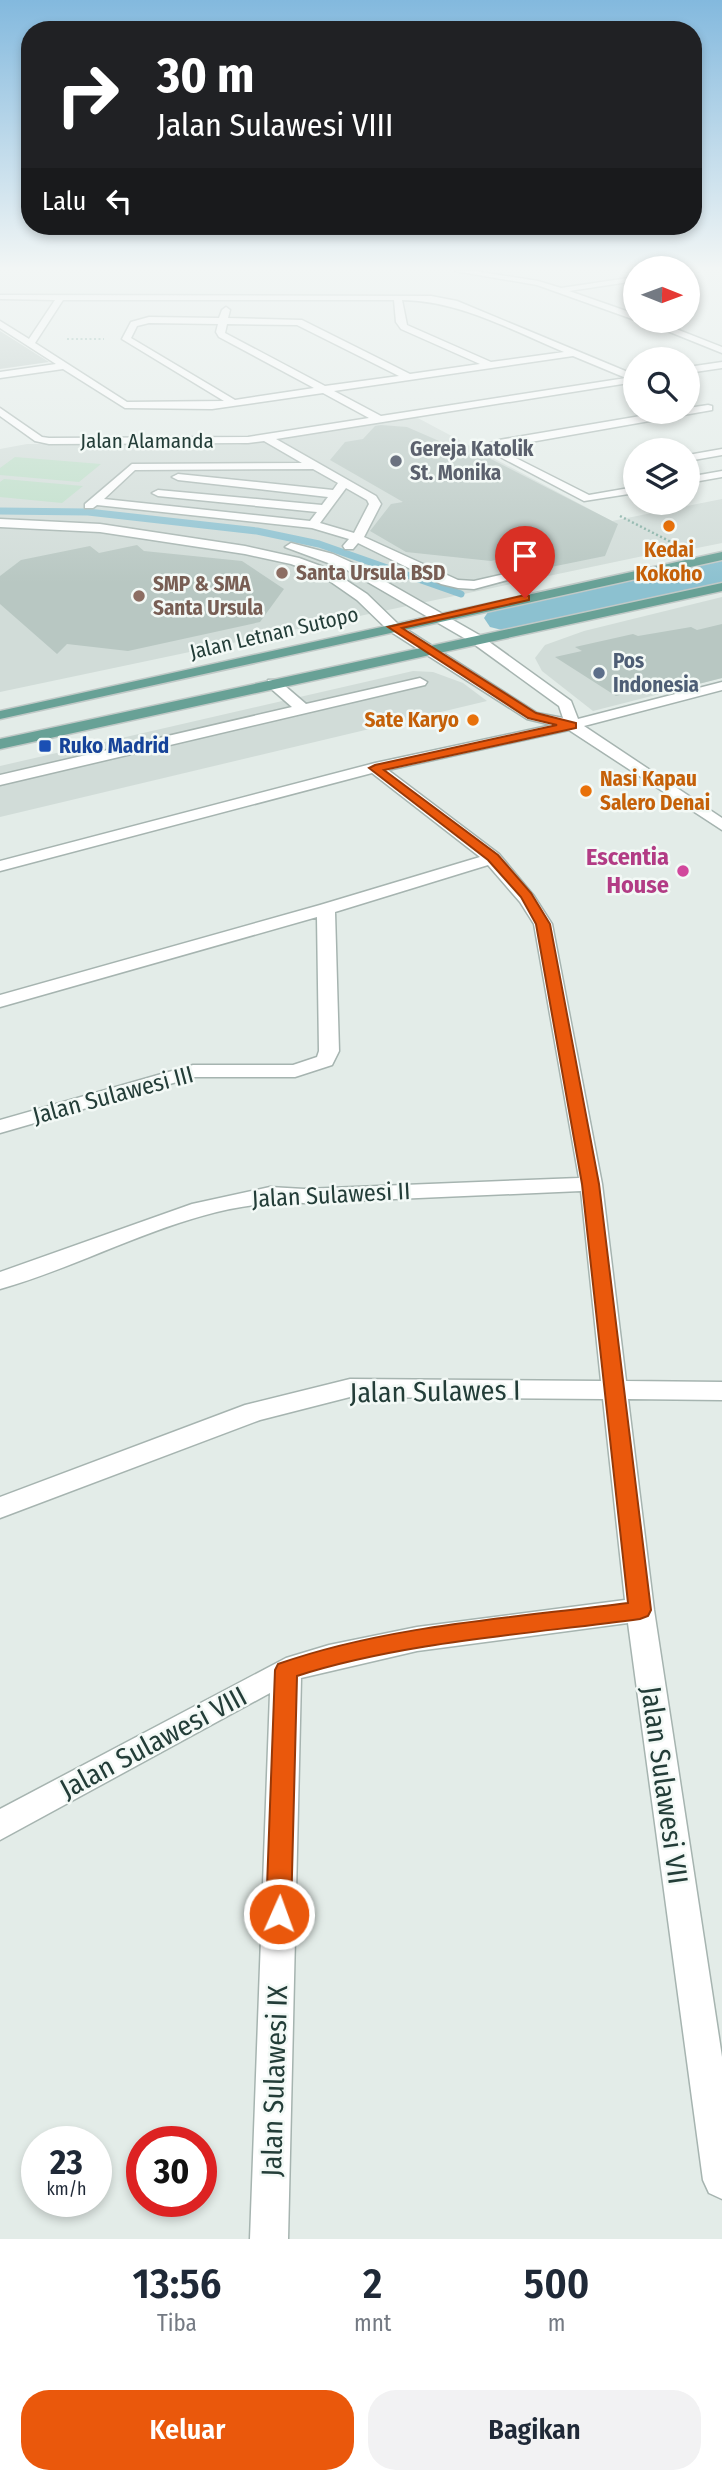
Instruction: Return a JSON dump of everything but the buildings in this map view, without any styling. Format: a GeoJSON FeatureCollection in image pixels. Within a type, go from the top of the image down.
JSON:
{"type":"FeatureCollection","features":[{"type":"Feature","properties":{"kind":"main road","name":"Jalan Letnan Sutopo"},"geometry":{"type":"LineString","coordinates":[[0,715],[218,669],[393,627],[722,555]]}},
{"type":"Feature","properties":{"kind":"main road","name":"Jalan Letnan Sutopo"},"geometry":{"type":"LineString","coordinates":[[0,744],[722,587]]}},
{"type":"Feature","properties":{"kind":"street"},"geometry":{"type":"LineString","coordinates":[[80,375],[131,406],[198,407],[419,375]]}},
{"type":"Feature","properties":{"kind":"street"},"geometry":{"type":"LineString","coordinates":[[188,375],[233,402]]}},
{"type":"Feature","properties":{"kind":"street"},"geometry":{"type":"LineString","coordinates":[[295,375],[379,419]]}},
{"type":"Feature","properties":{"kind":"street","name":"Jalan Alamanda"},"geometry":{"type":"LineString","coordinates":[[0,411],[39,439],[49,441],[225,441],[265,438],[623,380]]}},
{"type":"Feature","properties":{"kind":"street"},"geometry":{"type":"LineString","coordinates":[[700,405],[722,414]]}},
{"type":"Feature","properties":{"kind":"street"},"geometry":{"type":"LineString","coordinates":[[623,492],[588,499],[490,449],[491,446],[708,408]]}},
{"type":"Feature","properties":{"kind":"street"},"geometry":{"type":"LineString","coordinates":[[265,438],[372,498],[375,504],[343,548]]}},
{"type":"Feature","properties":{"kind":"street"},"geometry":{"type":"LineString","coordinates":[[700,456],[722,452]]}},
{"type":"Feature","properties":{"kind":"street"},"geometry":{"type":"LineString","coordinates":[[190,511],[237,466]]}},
{"type":"Feature","properties":{"kind":"street"},"geometry":{"type":"LineString","coordinates":[[76,518],[95,500],[113,489],[132,467],[313,466]]}},
{"type":"Feature","properties":{"kind":"street"},"geometry":{"type":"LineString","coordinates":[[125,472],[336,494]]}},
{"type":"Feature","properties":{"kind":"street"},"geometry":{"type":"LineString","coordinates":[[700,478],[722,474]]}},
{"type":"Feature","properties":{"kind":"street"},"geometry":{"type":"LineString","coordinates":[[313,525],[345,482]]}},
{"type":"Feature","properties":{"kind":"street"},"geometry":{"type":"LineString","coordinates":[[144,492],[327,509]]}},
{"type":"Feature","properties":{"kind":"street"},"geometry":{"type":"LineString","coordinates":[[95,500],[313,525],[383,583],[476,639],[566,704],[572,725]]}},
{"type":"Feature","properties":{"kind":"street"},"geometry":{"type":"LineString","coordinates":[[0,516],[76,518],[343,548],[458,584],[474,585],[540,570]]}},
{"type":"Feature","properties":{"kind":"street"},"geometry":{"type":"LineString","coordinates":[[0,523],[76,518],[245,550],[295,561],[325,572],[362,597],[393,627],[532,716],[572,725],[722,825]]}},
{"type":"Feature","properties":{"kind":"street"},"geometry":{"type":"LineString","coordinates":[[0,779],[420,682]]}},
{"type":"Feature","properties":{"kind":"street"},"geometry":{"type":"LineString","coordinates":[[273,683],[302,708]]}},
{"type":"Feature","properties":{"kind":"street"},"geometry":{"type":"LineString","coordinates":[[0,866],[375,768],[572,725],[722,686]]}},
{"type":"Feature","properties":{"kind":"street","name":"Jalan Sulawesi VII"},"geometry":{"type":"LineString","coordinates":[[375,768],[493,858],[526,896],[543,924],[591,1184],[640,1610],[722,2180]]}},
{"type":"Feature","properties":{"kind":"street"},"geometry":{"type":"LineString","coordinates":[[0,1001],[326,909],[493,858]]}},
{"type":"Feature","properties":{"kind":"street","name":"Jalan Sulawesi III"},"geometry":{"type":"LineString","coordinates":[[0,1127],[193,1071],[295,1071],[325,1061],[329,1051],[326,909]]}},
{"type":"Feature","properties":{"kind":"street","name":"Jalan Sulawesi II"},"geometry":{"type":"LineString","coordinates":[[0,1281],[200,1209],[270,1194],[304,1196],[591,1184]]}},
{"type":"Feature","properties":{"kind":"street","name":"Jalan Sulawes I"},"geometry":{"type":"LineString","coordinates":[[0,1508],[254,1412],[350,1388],[722,1391]]}},
{"type":"Feature","properties":{"kind":"street","name":"Jalan Sulawesi VIII"},"geometry":{"type":"LineString","coordinates":[[0,1825],[286,1670],[332,1656],[391,1644],[640,1610]]}},
{"type":"Feature","properties":{"kind":"street","name":"Jalan Sulawesi IX"},"geometry":{"type":"LineString","coordinates":[[269,2239],[286,1670]]}},
{"type":"Feature","properties":{"kind":"path"},"geometry":{"type":"LineString","coordinates":[[588,499],[705,559]]}},
{"type":"Feature","properties":{"kind":"shaded area","name":"Santa Ursula BSD"},"geometry":{"type":"Polygon","coordinates":[[[416,417],[612,521],[642,515],[700,515],[700,503],[722,499],[722,543],[667,551],[0,692],[0,449],[27,444],[239,445],[416,417]]]}},
{"type":"Feature","properties":{"kind":"shaded area"},"geometry":{"type":"Polygon","coordinates":[[[722,597],[722,678],[593,711],[542,671],[535,658],[545,645],[584,631],[722,597]]]}},
{"type":"Feature","properties":{"kind":"shaded area"},"geometry":{"type":"Polygon","coordinates":[[[413,671],[433,672],[463,683],[487,701],[0,817],[0,766],[413,671]]]}},
{"type":"Feature","properties":{"kind":"green space"},"geometry":{"type":"Polygon","coordinates":[[[15,457],[101,464],[79,482],[0,475],[0,468],[15,457]]]}},
{"type":"Feature","properties":{"kind":"green space"},"geometry":{"type":"Polygon","coordinates":[[[4,479],[83,486],[62,503],[0,497],[0,482],[4,479]]]}},
{"type":"Feature","properties":{"kind":"waterway"},"geometry":{"type":"LineString","coordinates":[[0,511],[88,512],[257,531],[319,544],[461,594]]}},
{"type":"Feature","properties":{"kind":"waterway"},"geometry":{"type":"LineString","coordinates":[[506,618],[722,572]]}},
{"type":"Feature","properties":{"kind":"place","name":"Gereja Katolik St. Monika"},"geometry":{"type":"Point","coordinates":[396,461]}},
{"type":"Feature","properties":{"kind":"place","name":"Kedai Kokoho"},"geometry":{"type":"Point","coordinates":[669,526]}},
{"type":"Feature","properties":{"kind":"place","name":"Santa Ursula BSD"},"geometry":{"type":"Point","coordinates":[282,573]}},
{"type":"Feature","properties":{"kind":"place","name":"SMP & SMA Santa Ursula"},"geometry":{"type":"Point","coordinates":[139,596]}},
{"type":"Feature","properties":{"kind":"place","name":"Pos Indonesia"},"geometry":{"type":"Point","coordinates":[599,673]}},
{"type":"Feature","properties":{"kind":"place","name":"Sate Karyo"},"geometry":{"type":"Point","coordinates":[473,720]}},
{"type":"Feature","properties":{"kind":"place","name":"Ruko Madrid"},"geometry":{"type":"Point","coordinates":[45,746]}},
{"type":"Feature","properties":{"kind":"place","name":"Nasi Kapau Salero Denai"},"geometry":{"type":"Point","coordinates":[586,791]}},
{"type":"Feature","properties":{"kind":"place","name":"Escentia House"},"geometry":{"type":"Point","coordinates":[683,871]}},
{"type":"Feature","properties":{"kind":"route"},"geometry":{"type":"LineString","coordinates":[[279,1914],[286,1670],[332,1656],[391,1644],[640,1610],[591,1184],[543,924],[526,896],[493,858],[375,768],[572,725],[532,716],[393,627],[525,598]]}}]}
